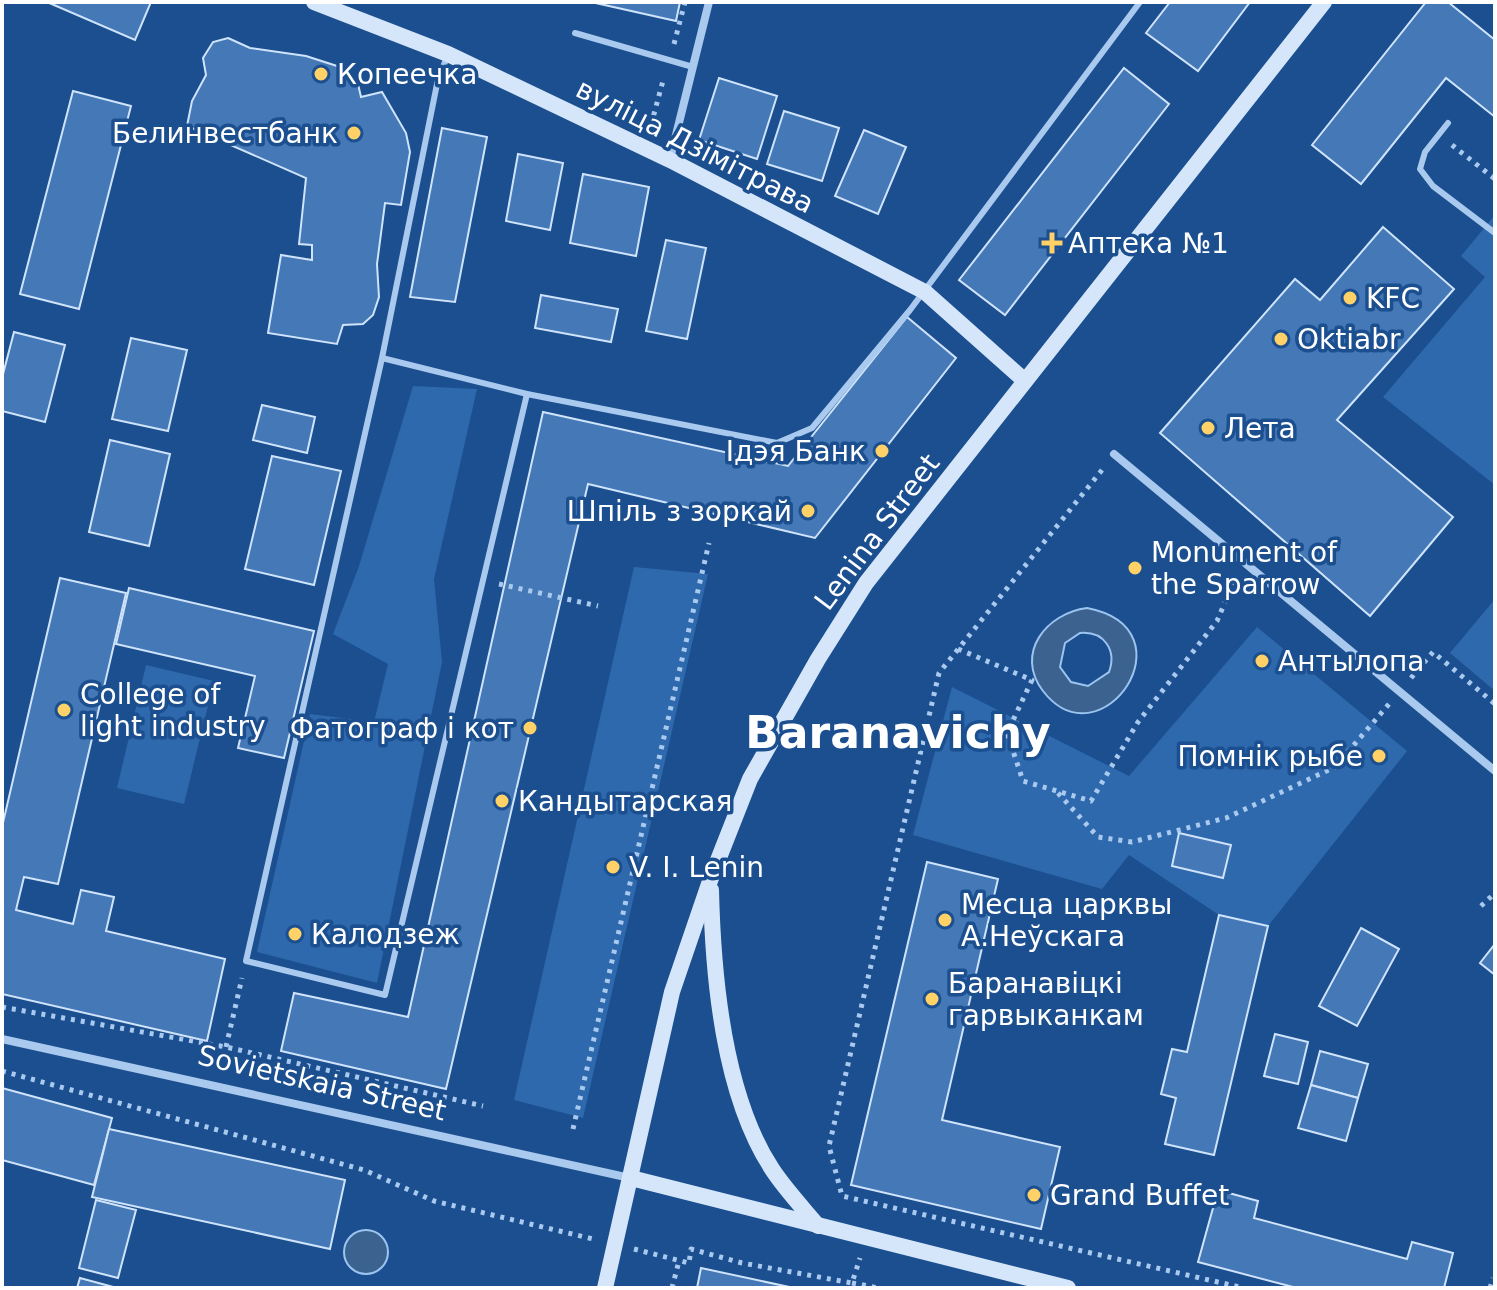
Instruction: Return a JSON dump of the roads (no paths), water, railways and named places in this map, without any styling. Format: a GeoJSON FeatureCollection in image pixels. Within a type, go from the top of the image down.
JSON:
{"type":"FeatureCollection","features":[{"type":"Feature","properties":{"kind":"main road","name":"вуліца Дзімітрава"},"geometry":{"type":"LineString","coordinates":[[314,2],[448,54],[670,160],[925,292],[1025,381]]}},
{"type":"Feature","properties":{"kind":"main road","name":"Lenina Street"},"geometry":{"type":"LineString","coordinates":[[605,1288],[672,992],[711,878],[750,779],[818,659],[866,583],[1324,2]]}},
{"type":"Feature","properties":{"kind":"main road"},"geometry":{"type":"LineString","coordinates":[[711,878],[716,969],[734,1084],[771,1168],[818,1226]]}},
{"type":"Feature","properties":{"kind":"main road"},"geometry":{"type":"LineString","coordinates":[[631,1178],[1068,1288]]}},
{"type":"Feature","properties":{"kind":"street"},"geometry":{"type":"LineString","coordinates":[[670,160],[709,2]]}},
{"type":"Feature","properties":{"kind":"street"},"geometry":{"type":"LineString","coordinates":[[1114,454],[1495,771]]}},
{"type":"Feature","properties":{"kind":"street","name":"Sovietskaia Street"},"geometry":{"type":"LineString","coordinates":[[2,1039],[631,1178]]}},
{"type":"Feature","properties":{"kind":"lane"},"geometry":{"type":"LineString","coordinates":[[382,358],[527,394],[777,443],[812,428],[925,292],[1140,2]]}},
{"type":"Feature","properties":{"kind":"lane"},"geometry":{"type":"LineString","coordinates":[[575,33],[693,67]]}},
{"type":"Feature","properties":{"kind":"lane"},"geometry":{"type":"LineString","coordinates":[[448,54],[438,79],[382,358],[246,961],[385,995],[527,394]]}},
{"type":"Feature","properties":{"kind":"lane"},"geometry":{"type":"LineString","coordinates":[[1448,123],[1425,152],[1420,169],[1433,186],[1495,233]]}},
{"type":"Feature","properties":{"kind":"place","name":"Копеечка"},"geometry":{"type":"Point","coordinates":[321,74]}},
{"type":"Feature","properties":{"kind":"place","name":"Белинвестбанк"},"geometry":{"type":"Point","coordinates":[354,133]}},
{"type":"Feature","properties":{"kind":"place","name":"Аптека №1"},"geometry":{"type":"Point","coordinates":[1052,243]}},
{"type":"Feature","properties":{"kind":"place","name":"KFC"},"geometry":{"type":"Point","coordinates":[1350,298]}},
{"type":"Feature","properties":{"kind":"place","name":"Oktiabr"},"geometry":{"type":"Point","coordinates":[1281,339]}},
{"type":"Feature","properties":{"kind":"place","name":"Лета"},"geometry":{"type":"Point","coordinates":[1208,428]}},
{"type":"Feature","properties":{"kind":"place","name":"Ідэя Банк"},"geometry":{"type":"Point","coordinates":[882,451]}},
{"type":"Feature","properties":{"kind":"place","name":"Шпіль з зоркай"},"geometry":{"type":"Point","coordinates":[808,511]}},
{"type":"Feature","properties":{"kind":"place","name":"Monument of the Sparrow"},"geometry":{"type":"Point","coordinates":[1135,568]}},
{"type":"Feature","properties":{"kind":"place","name":"Антылопа"},"geometry":{"type":"Point","coordinates":[1262,661]}},
{"type":"Feature","properties":{"kind":"place","name":"College of light industry"},"geometry":{"type":"Point","coordinates":[64,710]}},
{"type":"Feature","properties":{"kind":"place","name":"Фатограф і кот"},"geometry":{"type":"Point","coordinates":[530,728]}},
{"type":"Feature","properties":{"kind":"place","name":"Помнік рыбе"},"geometry":{"type":"Point","coordinates":[1379,756]}},
{"type":"Feature","properties":{"kind":"place","name":"Кандытарская"},"geometry":{"type":"Point","coordinates":[502,801]}},
{"type":"Feature","properties":{"kind":"place","name":"V. I. Lenin"},"geometry":{"type":"Point","coordinates":[613,867]}},
{"type":"Feature","properties":{"kind":"place","name":"Месца царквы А.Неўскага"},"geometry":{"type":"Point","coordinates":[945,920]}},
{"type":"Feature","properties":{"kind":"place","name":"Калодзеж"},"geometry":{"type":"Point","coordinates":[295,934]}},
{"type":"Feature","properties":{"kind":"place","name":"Баранавіцкі гарвыканкам"},"geometry":{"type":"Point","coordinates":[932,999]}},
{"type":"Feature","properties":{"kind":"place","name":"Grand Buffet"},"geometry":{"type":"Point","coordinates":[1034,1195]}},
{"type":"Feature","properties":{"kind":"district","name":"Baranavichy"},"geometry":{"type":"Point","coordinates":[898,732]}}]}
